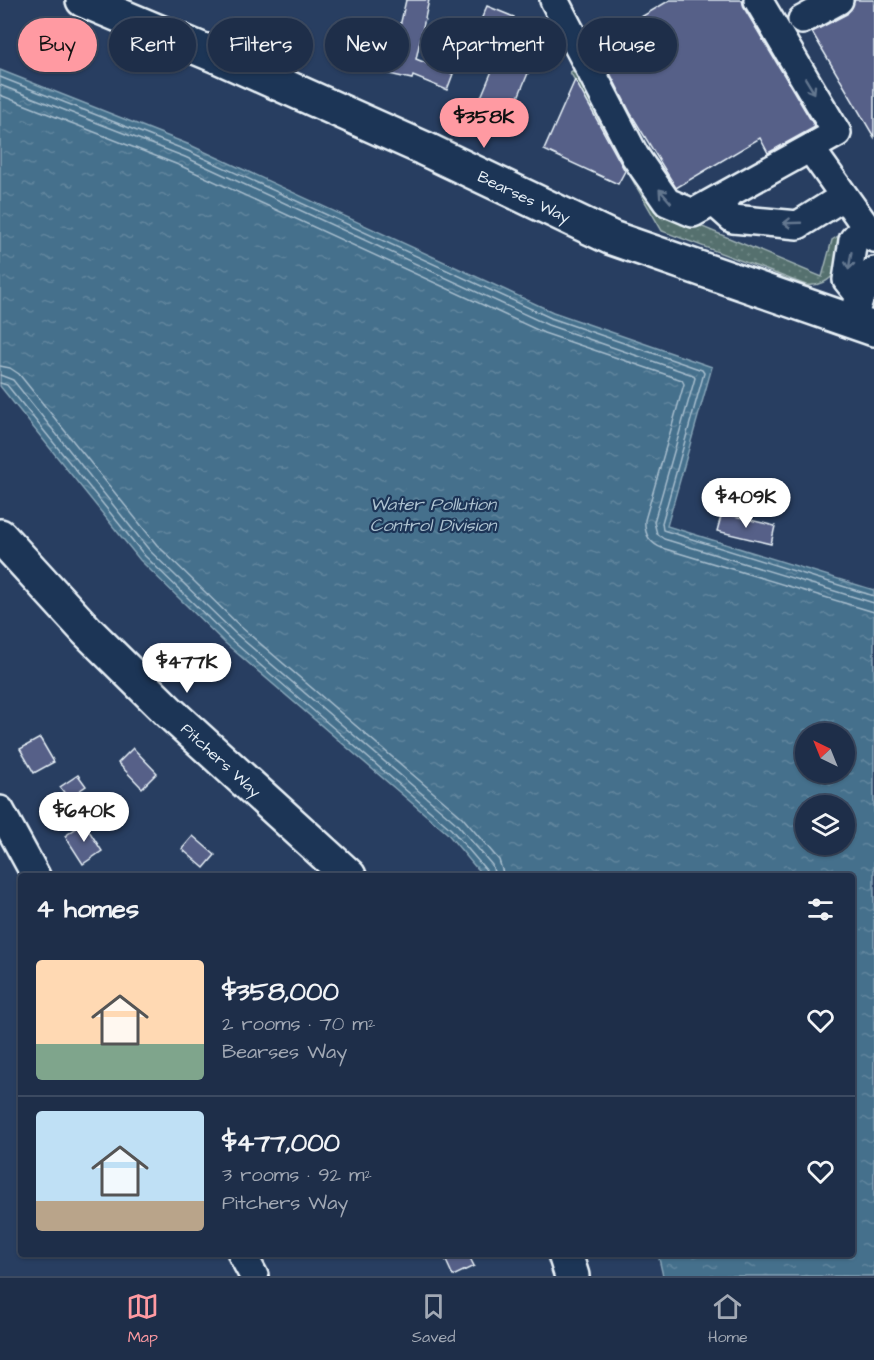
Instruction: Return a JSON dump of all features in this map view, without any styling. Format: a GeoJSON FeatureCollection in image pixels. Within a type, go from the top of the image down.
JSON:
{"type":"FeatureCollection","features":[{"type":"Feature","properties":{"kind":"main road","name":"Bearses Way"},"geometry":{"type":"LineString","coordinates":[[83,0],[219,57],[413,144],[612,238],[862,316]]}},
{"type":"Feature","properties":{"kind":"main road","name":"Pitchers Way"},"geometry":{"type":"LineString","coordinates":[[0,536],[87,631],[168,711],[346,873]]}},
{"type":"Feature","properties":{"kind":"main road"},"geometry":{"type":"LineString","coordinates":[[566,1257],[572,1276]]}},
{"type":"Feature","properties":{"kind":"street"},"geometry":{"type":"LineString","coordinates":[[554,0],[635,156],[667,202],[693,213],[715,203],[837,133],[758,0]]}},
{"type":"Feature","properties":{"kind":"street"},"geometry":{"type":"LineString","coordinates":[[802,20],[839,0]]}},
{"type":"Feature","properties":{"kind":"street"},"geometry":{"type":"LineString","coordinates":[[810,148],[869,232],[854,240],[847,280],[862,316]]}},
{"type":"Feature","properties":{"kind":"street"},"geometry":{"type":"LineString","coordinates":[[715,203],[733,219],[798,225],[843,197]]}},
{"type":"Feature","properties":{"kind":"street"},"geometry":{"type":"LineString","coordinates":[[862,316],[874,271]]}},
{"type":"Feature","properties":{"kind":"street"},"geometry":{"type":"LineString","coordinates":[[0,810],[34,873]]}},
{"type":"Feature","properties":{"kind":"street"},"geometry":{"type":"LineString","coordinates":[[244,1257],[254,1276]]}},
{"type":"Feature","properties":{"kind":"green space"},"geometry":{"type":"Polygon","coordinates":[[[576,69],[669,213],[822,277],[832,240],[838,236],[841,254],[836,271],[824,282],[806,285],[662,231],[570,72],[576,69]]]}},
{"type":"Feature","properties":{"kind":"water","name":"Water Pollution Control Division"},"geometry":{"type":"Polygon","coordinates":[[[0,70],[190,145],[553,312],[712,367],[667,526],[874,590],[874,1276],[663,1276],[659,1257],[855,1257],[855,873],[480,873],[447,833],[225,643],[140,560],[0,386],[0,70]]]}},
{"type":"Feature","properties":{"kind":"building"},"geometry":{"type":"Polygon","coordinates":[[[406,0],[429,0],[425,18],[421,18],[421,36],[416,59],[421,61],[421,72],[453,74],[447,90],[413,76],[412,79],[389,74],[389,72],[409,72],[409,18],[402,18],[406,0]]]}},
{"type":"Feature","properties":{"kind":"building"},"geometry":{"type":"Polygon","coordinates":[[[670,0],[742,0],[744,8],[815,127],[768,153],[760,138],[676,188],[631,114],[609,72],[677,72],[677,18],[639,18],[670,0]]]}},
{"type":"Feature","properties":{"kind":"building"},"geometry":{"type":"Polygon","coordinates":[[[855,0],[874,0],[874,137],[812,32],[847,14],[855,0]]]}},
{"type":"Feature","properties":{"kind":"building"},"geometry":{"type":"Polygon","coordinates":[[[487,6],[514,17],[514,18],[482,18],[487,6]]]}},
{"type":"Feature","properties":{"kind":"building"},"geometry":{"type":"Polygon","coordinates":[[[492,72],[528,72],[503,134],[471,121],[492,72]]]}},
{"type":"Feature","properties":{"kind":"building"},"geometry":{"type":"Polygon","coordinates":[[[575,80],[625,171],[618,184],[544,150],[575,80]]]}},
{"type":"Feature","properties":{"kind":"building"},"geometry":{"type":"Polygon","coordinates":[[[722,513],[775,526],[771,544],[717,531],[722,513]]]}},
{"type":"Feature","properties":{"kind":"building"},"geometry":{"type":"Polygon","coordinates":[[[40,738],[54,762],[34,773],[20,749],[40,738]]]}},
{"type":"Feature","properties":{"kind":"building"},"geometry":{"type":"Polygon","coordinates":[[[133,748],[157,773],[142,788],[118,763],[133,748]]]}},
{"type":"Feature","properties":{"kind":"building"},"geometry":{"type":"Polygon","coordinates":[[[78,775],[86,786],[68,798],[60,787],[78,775]]]}},
{"type":"Feature","properties":{"kind":"building"},"geometry":{"type":"Polygon","coordinates":[[[84,823],[102,851],[83,864],[65,836],[84,823]]]}},
{"type":"Feature","properties":{"kind":"building"},"geometry":{"type":"Polygon","coordinates":[[[193,836],[215,855],[204,868],[182,849],[193,836]]]}},
{"type":"Feature","properties":{"kind":"building"},"geometry":{"type":"Polygon","coordinates":[[[444,1257],[470,1257],[474,1266],[453,1276],[444,1257]]]}}]}
